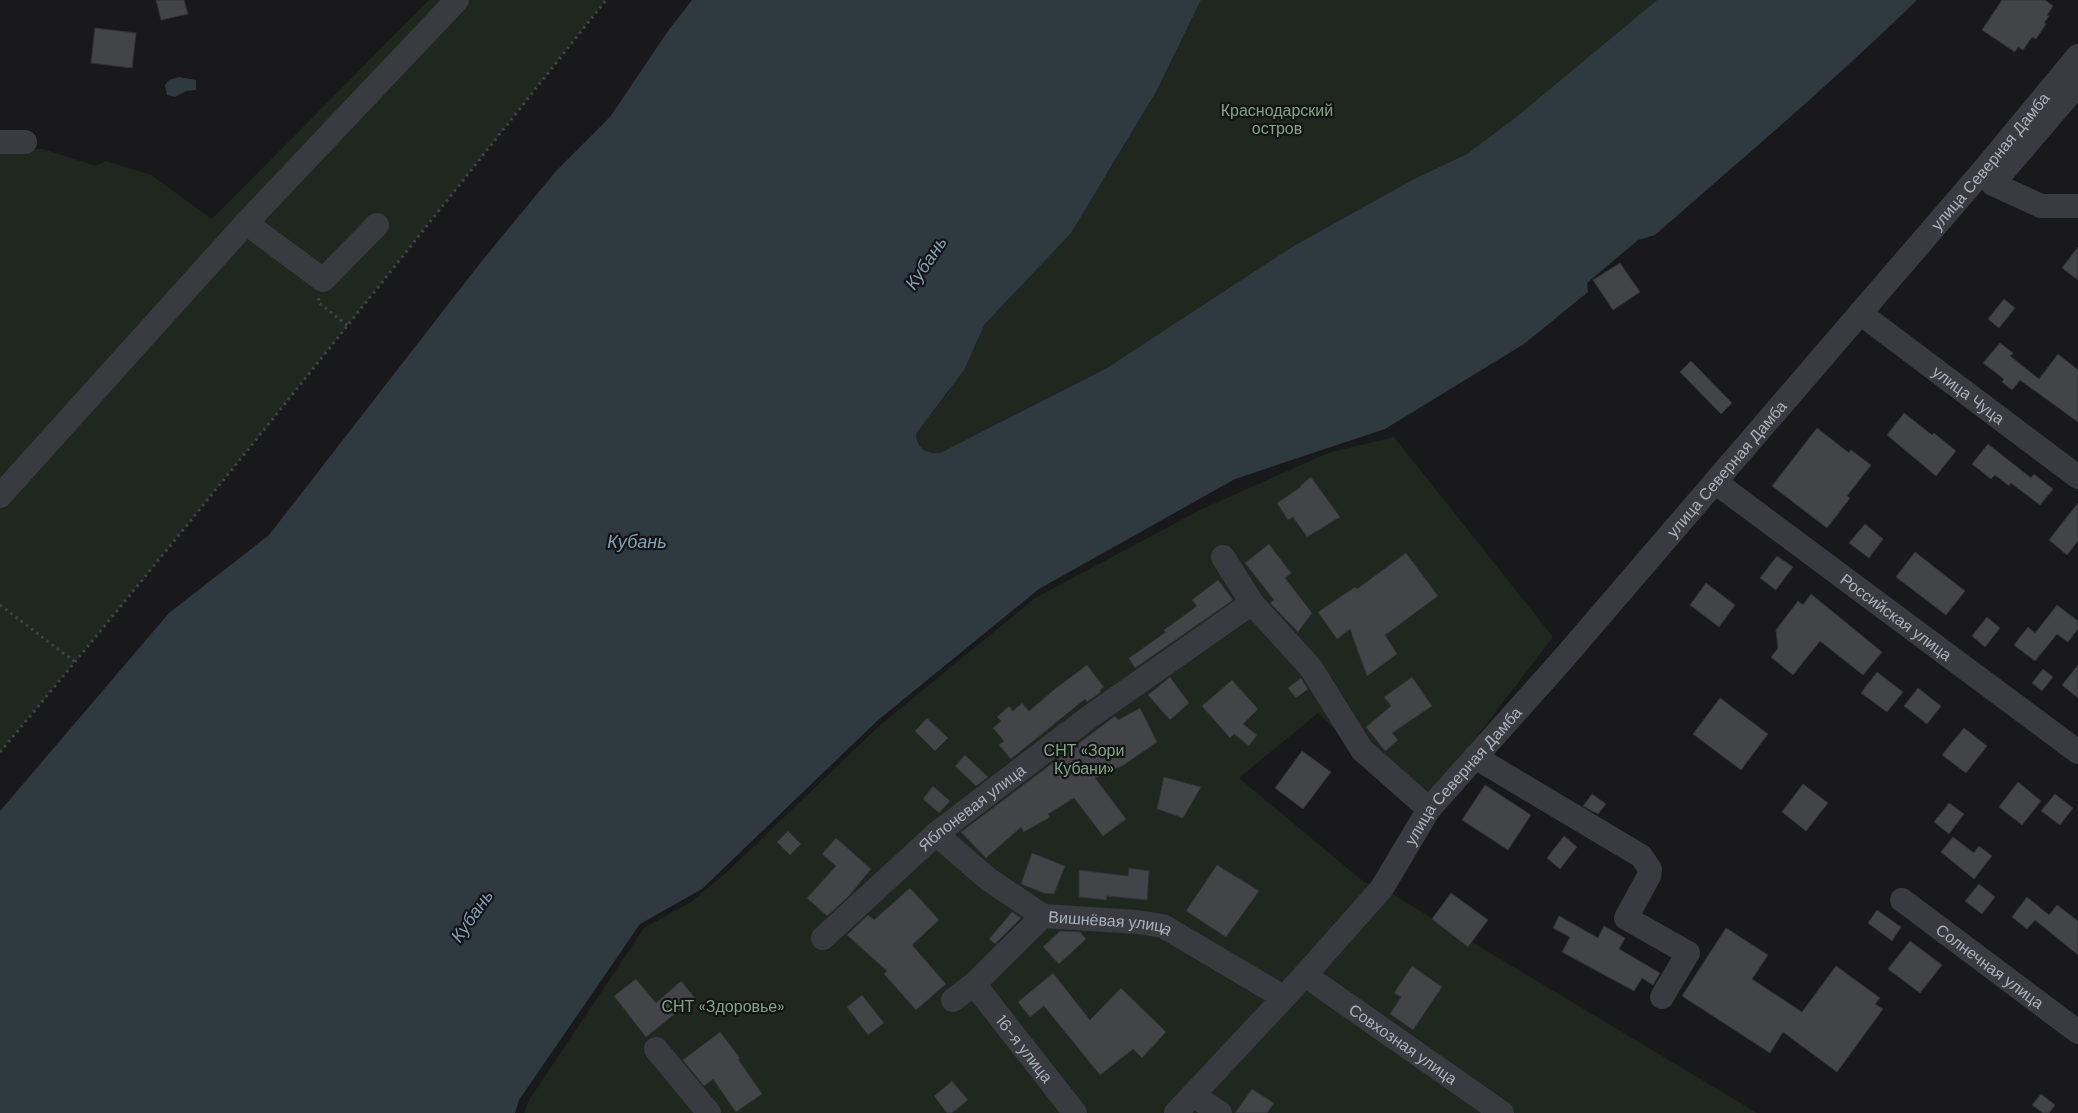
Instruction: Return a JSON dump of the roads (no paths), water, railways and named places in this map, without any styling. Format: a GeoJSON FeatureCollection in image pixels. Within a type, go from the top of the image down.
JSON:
{"type":"FeatureCollection","features":[{"type":"Feature","properties":{"kind":"street"},"geometry":{"type":"LineString","coordinates":[[0,496],[246,223],[456,0]]}},
{"type":"Feature","properties":{"kind":"street","name":"улица Северная Дамба"},"geometry":{"type":"LineString","coordinates":[[1176,1113],[1305,975],[1382,888],[1429,809],[1563,659],[1986,167],[2078,56]]}},
{"type":"Feature","properties":{"kind":"street"},"geometry":{"type":"LineString","coordinates":[[1860,313],[1888,301],[1993,184],[2078,84]]}},
{"type":"Feature","properties":{"kind":"street"},"geometry":{"type":"LineString","coordinates":[[0,142],[25,142]]}},
{"type":"Feature","properties":{"kind":"street"},"geometry":{"type":"LineString","coordinates":[[1993,184],[2041,206],[2078,206]]}},
{"type":"Feature","properties":{"kind":"street"},"geometry":{"type":"LineString","coordinates":[[246,223],[323,280],[377,225]]}},
{"type":"Feature","properties":{"kind":"street","name":"улица Чуца"},"geometry":{"type":"LineString","coordinates":[[1860,313],[2078,477]]}},
{"type":"Feature","properties":{"kind":"street","name":"Российская улица"},"geometry":{"type":"LineString","coordinates":[[1715,482],[2078,752]]}},
{"type":"Feature","properties":{"kind":"street"},"geometry":{"type":"LineString","coordinates":[[1224,557],[1252,602],[1311,668],[1362,750],[1429,809]]}},
{"type":"Feature","properties":{"kind":"street","name":"Яблоневая улица"},"geometry":{"type":"LineString","coordinates":[[823,938],[936,834],[1088,718],[1252,602]]}},
{"type":"Feature","properties":{"kind":"street"},"geometry":{"type":"LineString","coordinates":[[1475,757],[1633,851],[1646,861],[1650,869],[1649,876],[1626,918],[1688,953],[1662,997]]}},
{"type":"Feature","properties":{"kind":"street"},"geometry":{"type":"LineString","coordinates":[[936,834],[988,880],[1043,916]]}},
{"type":"Feature","properties":{"kind":"street","name":"Солнечная улица"},"geometry":{"type":"LineString","coordinates":[[1902,900],[2078,1032]]}},
{"type":"Feature","properties":{"kind":"street","name":"Вишнёвая улица"},"geometry":{"type":"LineString","coordinates":[[953,1000],[974,984],[1043,916],[1138,922],[1163,926],[1283,997]]}},
{"type":"Feature","properties":{"kind":"street","name":"Совхозная улица"},"geometry":{"type":"LineString","coordinates":[[1305,975],[1502,1113]]}},
{"type":"Feature","properties":{"kind":"street","name":"16-я улица"},"geometry":{"type":"LineString","coordinates":[[974,984],[1075,1113]]}},
{"type":"Feature","properties":{"kind":"street"},"geometry":{"type":"LineString","coordinates":[[656,1049],[709,1113]]}},
{"type":"Feature","properties":{"kind":"street"},"geometry":{"type":"LineString","coordinates":[[1193,1095],[1220,1113]]}},
{"type":"Feature","properties":{"kind":"water","name":"Кубань"},"geometry":{"type":"Polygon","coordinates":[[[692,0],[1201,0],[1156,92],[1071,233],[985,324],[964,370],[916,434],[920,447],[927,451],[940,453],[1107,368],[1292,247],[1414,179],[1467,154],[1515,118],[1657,0],[1917,0],[1820,90],[1655,235],[1638,240],[1587,283],[1588,292],[1524,344],[1385,429],[1235,479],[1039,589],[877,721],[702,889],[640,924],[519,1100],[515,1113],[0,1113],[0,811],[169,613],[269,535],[481,262],[556,171],[610,117],[668,31],[692,0]]]}},
{"type":"Feature","properties":{"kind":"water"},"geometry":{"type":"Polygon","coordinates":[[[179,77],[196,80],[196,90],[186,91],[175,97],[167,95],[165,85],[169,80],[179,77]]]}},
{"type":"Feature","properties":{"kind":"park label","name":"Краснодарский остров"},"geometry":{"type":"Point","coordinates":[1277,119]}},
{"type":"Feature","properties":{"kind":"park label","name":"СНТ «Зори Кубани»"},"geometry":{"type":"Point","coordinates":[1084,759]}},
{"type":"Feature","properties":{"kind":"park label","name":"СНТ «Здоровье»"},"geometry":{"type":"Point","coordinates":[723,1006]}}]}
